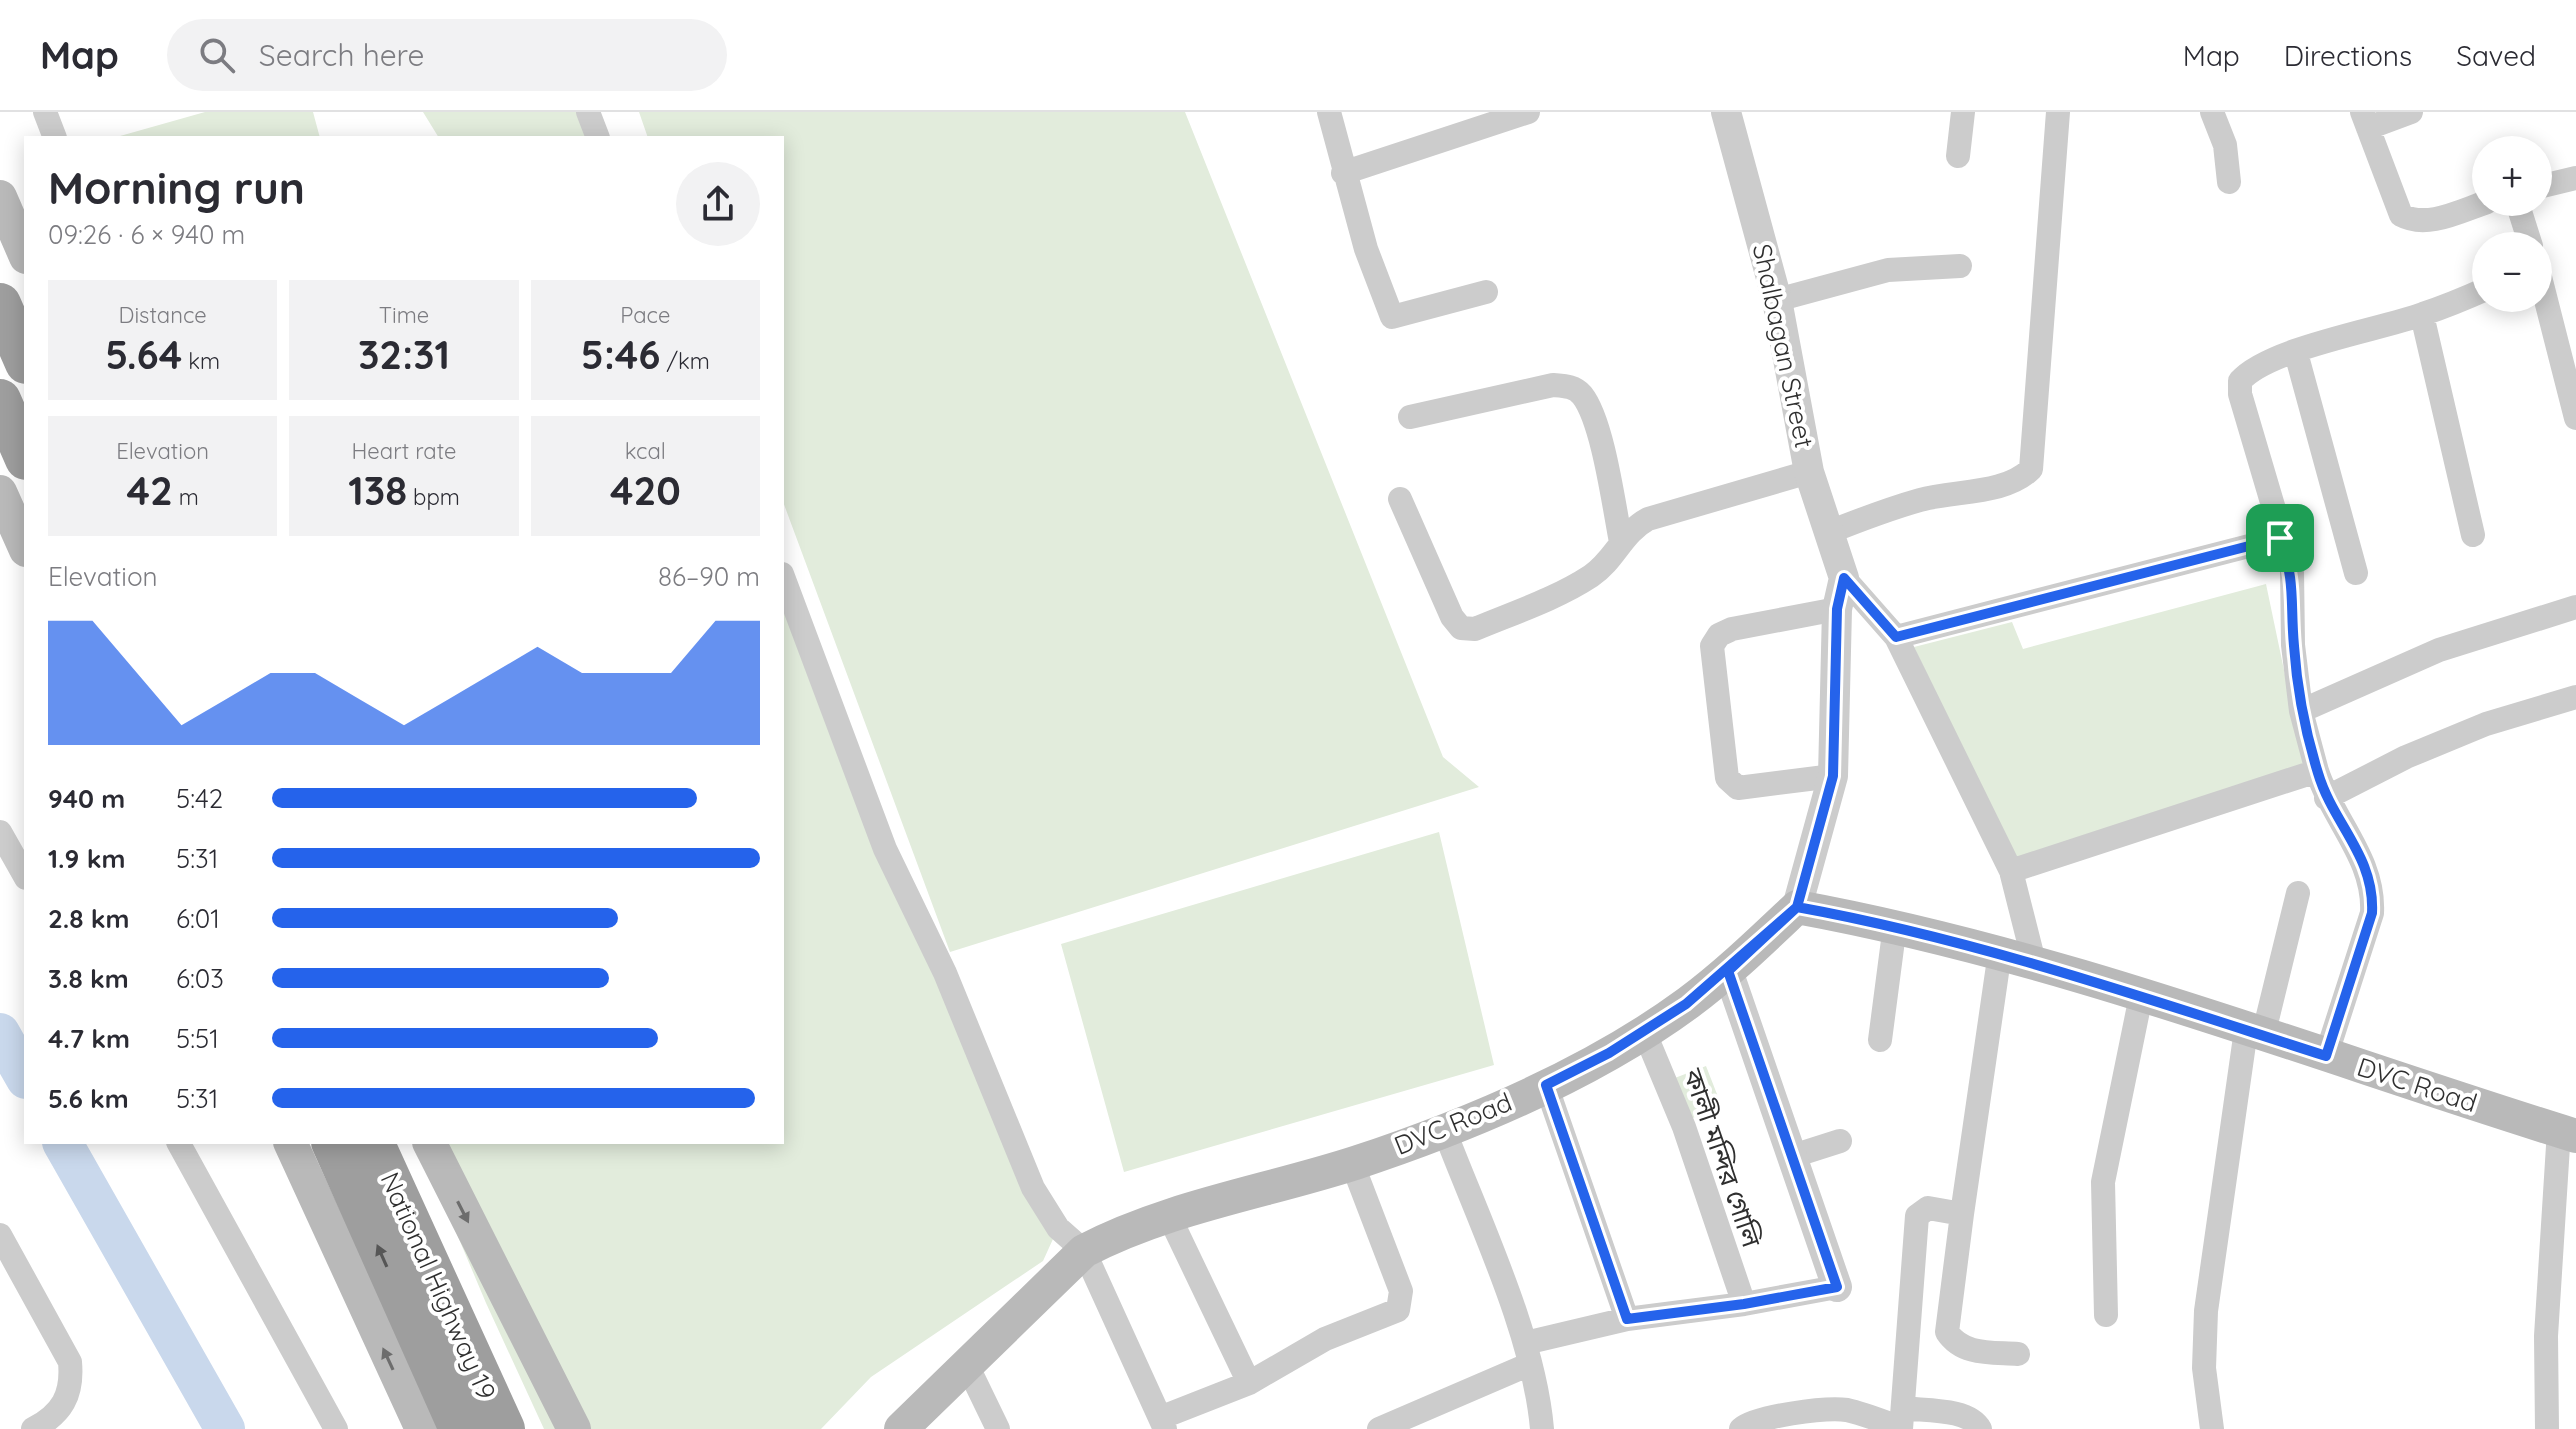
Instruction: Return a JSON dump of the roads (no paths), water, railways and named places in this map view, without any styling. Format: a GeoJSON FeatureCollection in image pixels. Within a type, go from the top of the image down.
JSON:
{"type":"FeatureCollection","features":[{"type":"Feature","properties":{"kind":"highway"},"geometry":{"type":"LineString","coordinates":[[0,304],[24,358]]}},
{"type":"Feature","properties":{"kind":"highway"},"geometry":{"type":"LineString","coordinates":[[0,400],[24,454]]}},
{"type":"Feature","properties":{"kind":"highway"},"geometry":{"type":"LineString","coordinates":[[333,1144],[460,1429]]}},
{"type":"Feature","properties":{"kind":"highway","name":"National Highway 19"},"geometry":{"type":"LineString","coordinates":[[374,1144],[504,1429]]}},
{"type":"Feature","properties":{"kind":"main road"},"geometry":{"type":"LineString","coordinates":[[0,197],[24,252]]}},
{"type":"Feature","properties":{"kind":"main road"},"geometry":{"type":"LineString","coordinates":[[0,492],[24,546]]}},
{"type":"Feature","properties":{"kind":"main road","name":"DVC Road"},"geometry":{"type":"LineString","coordinates":[[901,1429],[1084,1251],[1116,1234],[1169,1216],[1352,1163],[1445,1132],[1546,1085],[1644,1031],[1728,971],[1797,907],[1895,925],[2000,952],[2568,1133]]}},
{"type":"Feature","properties":{"kind":"main road"},"geometry":{"type":"LineString","coordinates":[[291,1144],[422,1429]]}},
{"type":"Feature","properties":{"kind":"main road"},"geometry":{"type":"LineString","coordinates":[[430,1144],[574,1429]]}},
{"type":"Feature","properties":{"kind":"street"},"geometry":{"type":"LineString","coordinates":[[588,112],[597,136]]}},
{"type":"Feature","properties":{"kind":"street"},"geometry":{"type":"LineString","coordinates":[[1329,112],[1366,249],[1392,317],[1486,292]]}},
{"type":"Feature","properties":{"kind":"street"},"geometry":{"type":"LineString","coordinates":[[1343,173],[1528,112]]}},
{"type":"Feature","properties":{"kind":"street","name":"Shalbagan Street"},"geometry":{"type":"LineString","coordinates":[[1726,112],[1777,300],[1809,472],[1844,578]]}},
{"type":"Feature","properties":{"kind":"street"},"geometry":{"type":"LineString","coordinates":[[1958,156],[1963,112]]}},
{"type":"Feature","properties":{"kind":"street"},"geometry":{"type":"LineString","coordinates":[[1827,533],[1923,499],[2007,484],[2022,479],[2031,469],[2058,112]]}},
{"type":"Feature","properties":{"kind":"street"},"geometry":{"type":"LineString","coordinates":[[2212,112],[2225,145],[2229,182]]}},
{"type":"Feature","properties":{"kind":"street"},"geometry":{"type":"LineString","coordinates":[[2411,112],[2365,120],[2401,215],[2414,222],[2472,207]]}},
{"type":"Feature","properties":{"kind":"street"},"geometry":{"type":"LineString","coordinates":[[2552,184],[2576,178]]}},
{"type":"Feature","properties":{"kind":"street"},"geometry":{"type":"LineString","coordinates":[[1777,300],[1888,270],[1960,266]]}},
{"type":"Feature","properties":{"kind":"street"},"geometry":{"type":"LineString","coordinates":[[2326,1056],[2372,913],[2373,889],[2365,863],[2326,798],[2301,711],[2293,645],[2292,570],[2280,538],[2240,394],[2240,381],[2247,373],[2296,353],[2422,315],[2472,295]]}},
{"type":"Feature","properties":{"kind":"street"},"geometry":{"type":"LineString","coordinates":[[2552,300],[2567,334],[2576,418]]}},
{"type":"Feature","properties":{"kind":"street"},"geometry":{"type":"LineString","coordinates":[[2422,315],[2473,535]]}},
{"type":"Feature","properties":{"kind":"street"},"geometry":{"type":"LineString","coordinates":[[2296,353],[2356,573]]}},
{"type":"Feature","properties":{"kind":"street"},"geometry":{"type":"LineString","coordinates":[[1410,417],[1553,385],[1568,386],[1580,392],[1589,407],[1604,460],[1621,542]]}},
{"type":"Feature","properties":{"kind":"street"},"geometry":{"type":"LineString","coordinates":[[1400,499],[1452,617],[1461,628],[1475,629],[1566,590],[1610,561],[1631,528],[1648,519],[1809,472]]}},
{"type":"Feature","properties":{"kind":"street"},"geometry":{"type":"LineString","coordinates":[[1896,637],[2280,538]]}},
{"type":"Feature","properties":{"kind":"street"},"geometry":{"type":"LineString","coordinates":[[1797,907],[1833,776],[1837,609],[1844,578]]}},
{"type":"Feature","properties":{"kind":"street"},"geometry":{"type":"LineString","coordinates":[[1844,578],[1896,637],[2011,871],[2034,962]]}},
{"type":"Feature","properties":{"kind":"street"},"geometry":{"type":"LineString","coordinates":[[784,579],[885,849],[966,1021],[1033,1188],[1058,1228],[1084,1251],[1162,1423],[1249,1383],[1325,1339],[1398,1310],[1401,1291],[1352,1163]]}},
{"type":"Feature","properties":{"kind":"street"},"geometry":{"type":"LineString","coordinates":[[2301,711],[2439,650],[2576,607]]}},
{"type":"Feature","properties":{"kind":"street"},"geometry":{"type":"LineString","coordinates":[[1833,776],[1738,788],[1731,786],[1727,778],[1712,646],[1719,635],[1732,629],[1837,609]]}},
{"type":"Feature","properties":{"kind":"street"},"geometry":{"type":"LineString","coordinates":[[2326,798],[2406,757],[2486,724],[2576,697]]}},
{"type":"Feature","properties":{"kind":"street"},"geometry":{"type":"LineString","coordinates":[[2011,871],[2317,771]]}},
{"type":"Feature","properties":{"kind":"street"},"geometry":{"type":"LineString","coordinates":[[0,832],[24,874]]}},
{"type":"Feature","properties":{"kind":"street"},"geometry":{"type":"LineString","coordinates":[[2212,1429],[2204,1368],[2206,1311],[2255,1033],[2298,893]]}},
{"type":"Feature","properties":{"kind":"street"},"geometry":{"type":"LineString","coordinates":[[1880,1040],[1895,925]]}},
{"type":"Feature","properties":{"kind":"street"},"geometry":{"type":"LineString","coordinates":[[2000,952],[1947,1332],[1955,1343],[1967,1350],[2018,1354]]}},
{"type":"Feature","properties":{"kind":"street"},"geometry":{"type":"LineString","coordinates":[[1379,1429],[1528,1354],[1627,1319],[1744,1304],[1837,1287],[1728,971]]}},
{"type":"Feature","properties":{"kind":"street"},"geometry":{"type":"LineString","coordinates":[[2106,1315],[2103,1182],[2141,996]]}},
{"type":"Feature","properties":{"kind":"street","name":"কালী মন্দির গোলি"},"geometry":{"type":"LineString","coordinates":[[1644,1031],[1684,1127],[1744,1304]]}},
{"type":"Feature","properties":{"kind":"street"},"geometry":{"type":"LineString","coordinates":[[1546,1085],[1627,1319]]}},
{"type":"Feature","properties":{"kind":"street"},"geometry":{"type":"LineString","coordinates":[[1445,1132],[1528,1354],[1539,1397],[1542,1429]]}},
{"type":"Feature","properties":{"kind":"street"},"geometry":{"type":"LineString","coordinates":[[2547,1429],[2546,1336],[2568,1133]]}},
{"type":"Feature","properties":{"kind":"street"},"geometry":{"type":"LineString","coordinates":[[1793,1156],[1840,1141]]}},
{"type":"Feature","properties":{"kind":"street"},"geometry":{"type":"LineString","coordinates":[[179,1144],[336,1429]]}},
{"type":"Feature","properties":{"kind":"street"},"geometry":{"type":"LineString","coordinates":[[1902,1422],[1917,1216],[1928,1208],[1962,1214]]}},
{"type":"Feature","properties":{"kind":"street"},"geometry":{"type":"LineString","coordinates":[[1169,1216],[1249,1383]]}},
{"type":"Feature","properties":{"kind":"street"},"geometry":{"type":"LineString","coordinates":[[0,1235],[70,1362],[72,1384],[64,1403],[50,1420],[33,1429]]}},
{"type":"Feature","properties":{"kind":"street"},"geometry":{"type":"LineString","coordinates":[[967,1365],[998,1429]]}},
{"type":"Feature","properties":{"kind":"street"},"geometry":{"type":"LineString","coordinates":[[1741,1429],[1754,1422],[1830,1409],[1902,1422],[1963,1416],[1973,1419],[1980,1429]]}},
{"type":"Feature","properties":{"kind":"waterway"},"geometry":{"type":"LineString","coordinates":[[0,1033],[24,1075]]}},
{"type":"Feature","properties":{"kind":"waterway"},"geometry":{"type":"LineString","coordinates":[[63,1144],[225,1429]]}}]}
